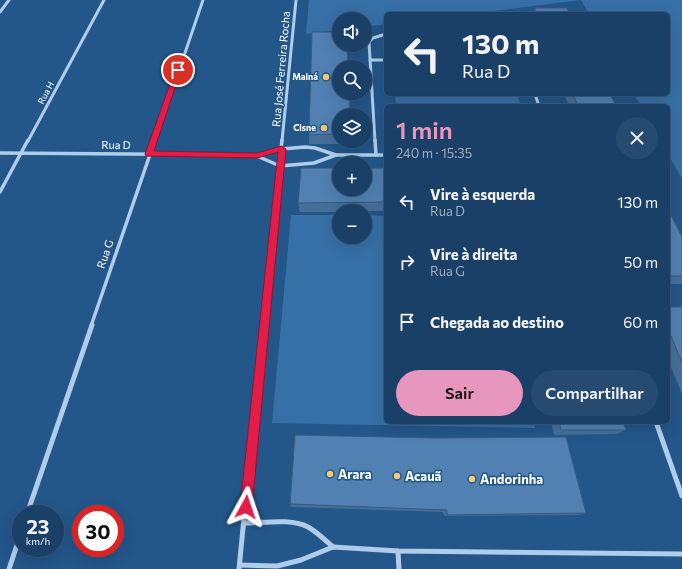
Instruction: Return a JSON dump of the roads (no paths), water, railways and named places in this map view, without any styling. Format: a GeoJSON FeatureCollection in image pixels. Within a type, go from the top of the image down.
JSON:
{"type":"FeatureCollection","features":[{"type":"Feature","properties":{"kind":"street"},"geometry":{"type":"LineString","coordinates":[[0,12],[9,0]]}},
{"type":"Feature","properties":{"kind":"street","name":"Rua H"},"geometry":{"type":"LineString","coordinates":[[0,192],[104,0]]}},
{"type":"Feature","properties":{"kind":"street","name":"Rua G"},"geometry":{"type":"LineString","coordinates":[[31,505],[149,154],[203,0]]}},
{"type":"Feature","properties":{"kind":"street","name":"Rua José Ferreira Rocha"},"geometry":{"type":"LineString","coordinates":[[240,567],[296,0]]}},
{"type":"Feature","properties":{"kind":"street"},"geometry":{"type":"LineString","coordinates":[[370,60],[369,42],[373,38],[384,35]]}},
{"type":"Feature","properties":{"kind":"street"},"geometry":{"type":"LineString","coordinates":[[372,60],[384,60]]}},
{"type":"Feature","properties":{"kind":"street"},"geometry":{"type":"LineString","coordinates":[[372,92],[376,155]]}},
{"type":"Feature","properties":{"kind":"street","name":"Rua D"},"geometry":{"type":"LineString","coordinates":[[0,153],[257,155],[282,149],[315,148],[336,155]]}},
{"type":"Feature","properties":{"kind":"street","name":"Rua D"},"geometry":{"type":"LineString","coordinates":[[257,155],[280,166]]}},
{"type":"Feature","properties":{"kind":"street"},"geometry":{"type":"LineString","coordinates":[[280,166],[314,163],[336,155],[384,155]]}},
{"type":"Feature","properties":{"kind":"street"},"geometry":{"type":"LineString","coordinates":[[657,424],[682,496]]}},
{"type":"Feature","properties":{"kind":"street"},"geometry":{"type":"LineString","coordinates":[[245,523],[304,525],[333,547]]}},
{"type":"Feature","properties":{"kind":"street"},"geometry":{"type":"LineString","coordinates":[[240,567],[277,566],[301,560],[333,547],[398,551],[682,554]]}},
{"type":"Feature","properties":{"kind":"street"},"geometry":{"type":"LineString","coordinates":[[398,551],[399,569]]}},
{"type":"Feature","properties":{"kind":"street"},"geometry":{"type":"LineString","coordinates":[[9,569],[13,557]]}},
{"type":"Feature","properties":{"kind":"place","name":"Mainá"},"geometry":{"type":"Point","coordinates":[326,77]}},
{"type":"Feature","properties":{"kind":"place","name":"Cisne"},"geometry":{"type":"Point","coordinates":[324,128]}},
{"type":"Feature","properties":{"kind":"place","name":"Arara"},"geometry":{"type":"Point","coordinates":[330,474]}},
{"type":"Feature","properties":{"kind":"place","name":"Acauã"},"geometry":{"type":"Point","coordinates":[397,476]}},
{"type":"Feature","properties":{"kind":"place","name":"Andorinha"},"geometry":{"type":"Point","coordinates":[472,479]}}]}
